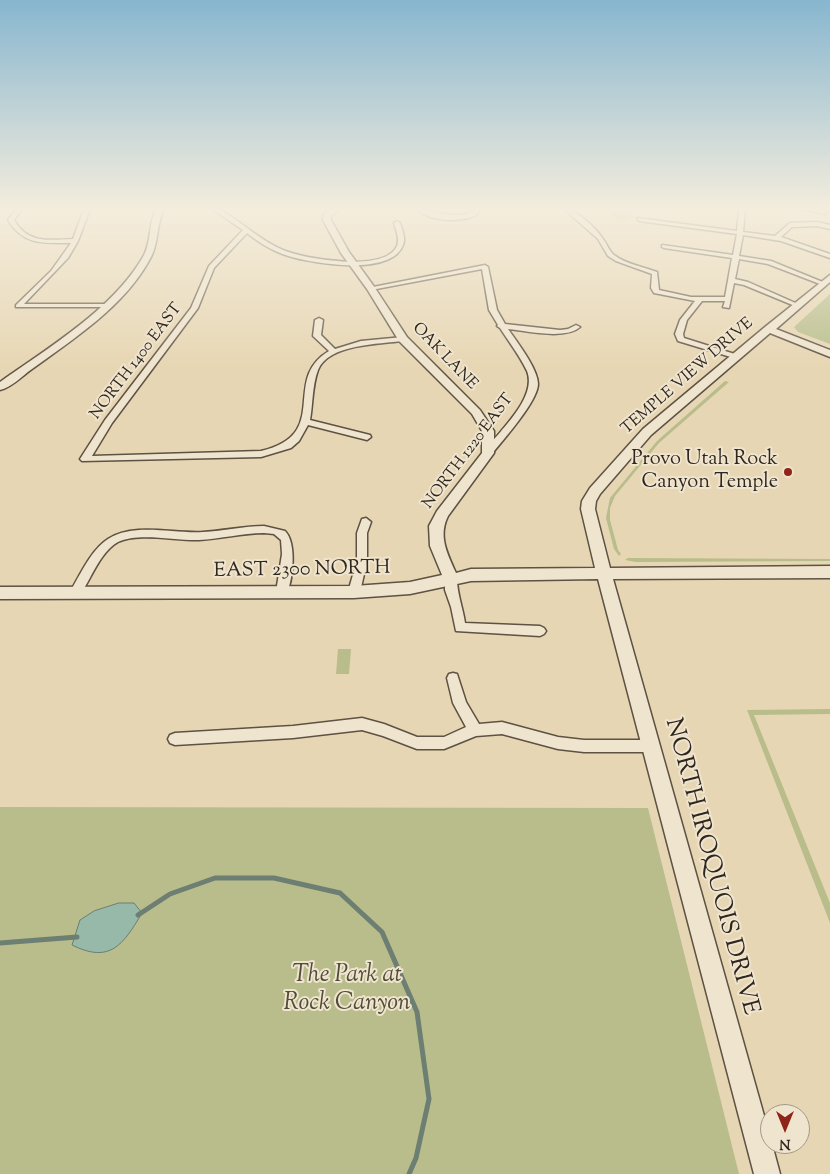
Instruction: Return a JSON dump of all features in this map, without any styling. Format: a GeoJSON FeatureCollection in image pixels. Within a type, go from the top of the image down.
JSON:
{"type":"FeatureCollection","features":[{"type":"Feature","properties":{"kind":"street"},"geometry":{"type":"LineString","coordinates":[[60,264],[18,306],[108,306]]}},
{"type":"Feature","properties":{"kind":"street"},"geometry":{"type":"LineString","coordinates":[[0,387],[108,306],[141,264]]}},
{"type":"Feature","properties":{"kind":"street","name":"NORTH 1400 EAST"},"geometry":{"type":"LineString","coordinates":[[213,264],[210,267],[194,308],[108,422],[85,459],[261,454],[284,447],[298,438],[306,422]]}},
{"type":"Feature","properties":{"kind":"street"},"geometry":{"type":"LineString","coordinates":[[347,264],[360,264]]}},
{"type":"Feature","properties":{"kind":"street"},"geometry":{"type":"LineString","coordinates":[[629,264],[655,273],[654,288],[656,292],[697,299],[730,299]]}},
{"type":"Feature","properties":{"kind":"street"},"geometry":{"type":"LineString","coordinates":[[727,307],[730,299],[735,264]]}},
{"type":"Feature","properties":{"kind":"street"},"geometry":{"type":"LineString","coordinates":[[774,264],[826,281]]}},
{"type":"Feature","properties":{"kind":"street","name":"OAK LANE"},"geometry":{"type":"LineString","coordinates":[[354,265],[403,339],[484,422],[488,431],[488,453]]}},
{"type":"Feature","properties":{"kind":"street","name":"NORTH 1220 EAST"},"geometry":{"type":"LineString","coordinates":[[371,288],[485,267],[492,310],[530,372],[534,384],[530,399],[442,514],[436,526],[437,546],[451,579]]}},
{"type":"Feature","properties":{"kind":"street"},"geometry":{"type":"LineString","coordinates":[[732,281],[746,283],[797,305]]}},
{"type":"Feature","properties":{"kind":"street","name":"TEMPLE VIEW DRIVE"},"geometry":{"type":"LineString","coordinates":[[603,573],[589,517],[590,501],[593,493],[647,432],[826,281]]}},
{"type":"Feature","properties":{"kind":"street"},"geometry":{"type":"LineString","coordinates":[[697,299],[699,302],[682,325],[679,334],[681,339],[738,356]]}},
{"type":"Feature","properties":{"kind":"street"},"geometry":{"type":"LineString","coordinates":[[318,320],[317,336],[334,352]]}},
{"type":"Feature","properties":{"kind":"street"},"geometry":{"type":"LineString","coordinates":[[501,326],[560,332],[570,331],[576,327]]}},
{"type":"Feature","properties":{"kind":"street"},"geometry":{"type":"LineString","coordinates":[[768,329],[830,354]]}},
{"type":"Feature","properties":{"kind":"street"},"geometry":{"type":"LineString","coordinates":[[367,437],[306,422],[313,370],[321,360],[334,352],[370,342],[403,339]]}},
{"type":"Feature","properties":{"kind":"street"},"geometry":{"type":"LineString","coordinates":[[354,592],[356,576],[362,562],[361,534],[366,522]]}},
{"type":"Feature","properties":{"kind":"street"},"geometry":{"type":"LineString","coordinates":[[76,592],[102,551],[109,543],[117,539],[134,535],[183,536],[255,530],[280,532],[286,538],[288,546],[282,592]]}},
{"type":"Feature","properties":{"kind":"street","name":"EAST 2300 NORTH"},"geometry":{"type":"LineString","coordinates":[[0,593],[354,592],[410,588],[471,575],[830,572]]}},
{"type":"Feature","properties":{"kind":"street","name":"NORTH IROQUOIS DRIVE"},"geometry":{"type":"LineString","coordinates":[[603,573],[767,1174]]}},
{"type":"Feature","properties":{"kind":"street"},"geometry":{"type":"LineString","coordinates":[[451,579],[451,590],[457,606],[460,628],[540,631]]}},
{"type":"Feature","properties":{"kind":"street"},"geometry":{"type":"LineString","coordinates":[[453,678],[460,703],[474,730]]}},
{"type":"Feature","properties":{"kind":"street"},"geometry":{"type":"LineString","coordinates":[[175,739],[293,732],[362,724],[384,730],[416,743],[444,742],[474,730],[502,728],[558,743],[584,746],[650,746]]}},
{"type":"Feature","properties":{"kind":"green space"},"geometry":{"type":"Polygon","coordinates":[[[830,294],[830,344],[798,332],[794,327],[830,294]]]}},
{"type":"Feature","properties":{"kind":"green space"},"geometry":{"type":"Polygon","coordinates":[[[725,381],[729,382],[659,443],[615,496],[610,508],[610,520],[618,550],[621,554],[619,556],[614,549],[606,518],[610,498],[657,441],[725,381]]]}},
{"type":"Feature","properties":{"kind":"green space"},"geometry":{"type":"Polygon","coordinates":[[[628,558],[830,559],[830,561],[636,562],[625,560],[628,558]]]}},
{"type":"Feature","properties":{"kind":"green space"},"geometry":{"type":"Polygon","coordinates":[[[338,649],[351,649],[349,674],[336,674],[338,649]]]}},
{"type":"Feature","properties":{"kind":"green space"},"geometry":{"type":"Polygon","coordinates":[[[830,709],[830,714],[754,715],[830,903],[830,923],[747,710],[830,709]]]}},
{"type":"Feature","properties":{"kind":"green space","name":"The Park at Rock Canyon"},"geometry":{"type":"Polygon","coordinates":[[[0,807],[648,808],[739,1174],[0,1174],[0,807]]]}},
{"type":"Feature","properties":{"kind":"shaded area"},"geometry":{"type":"Polygon","coordinates":[[[119,903],[134,903],[142,913],[122,942],[106,952],[96,953],[72,945],[80,920],[94,911],[119,903]]]}},
{"type":"Feature","properties":{"kind":"waterway"},"geometry":{"type":"LineString","coordinates":[[138,915],[170,894],[215,878],[274,878],[340,893],[382,932],[417,1012],[429,1099],[416,1158],[409,1174]]}},
{"type":"Feature","properties":{"kind":"waterway"},"geometry":{"type":"LineString","coordinates":[[0,943],[77,937]]}},
{"type":"Feature","properties":{"kind":"place","name":"Provo Utah Rock Canyon Temple"},"geometry":{"type":"Point","coordinates":[788,472]}}]}
